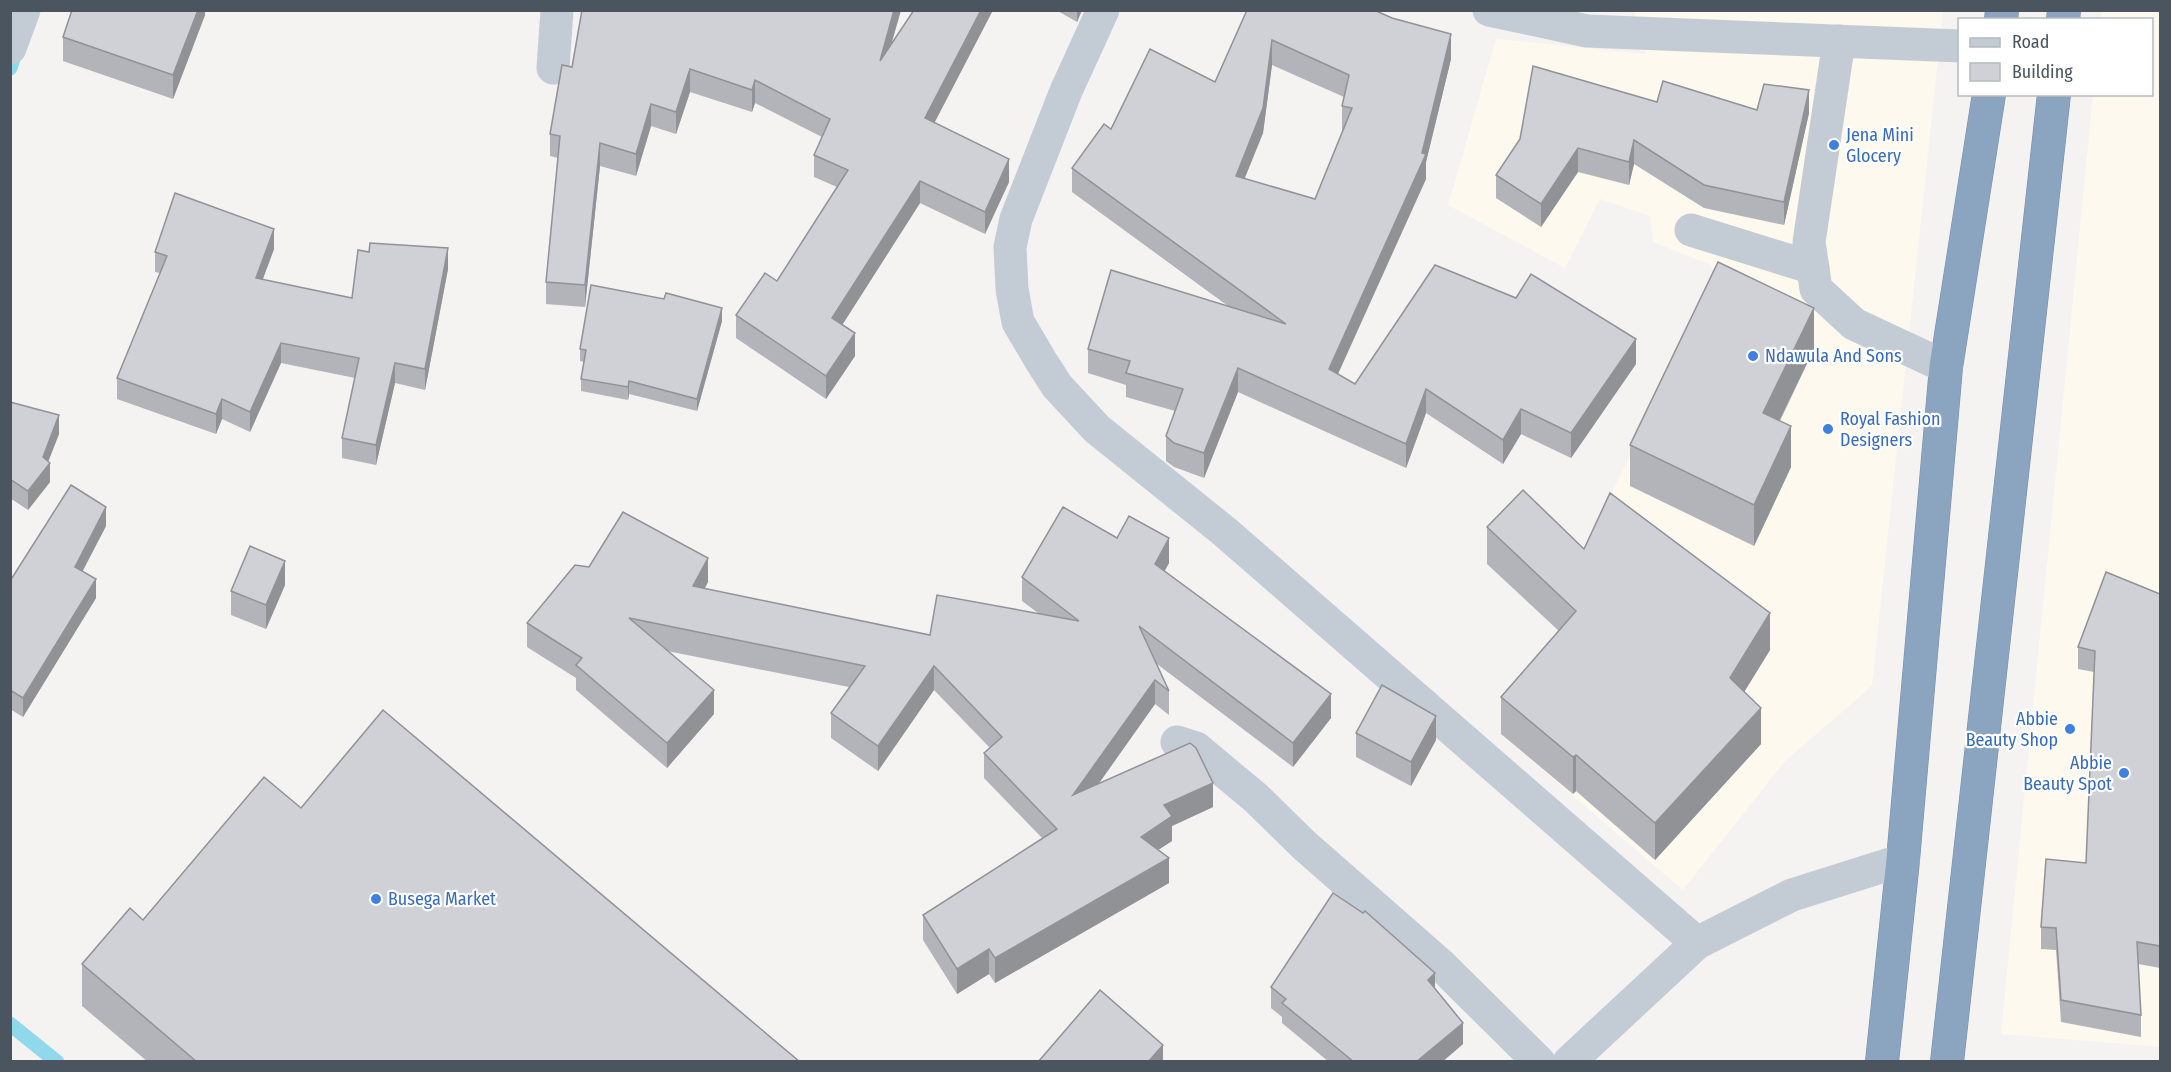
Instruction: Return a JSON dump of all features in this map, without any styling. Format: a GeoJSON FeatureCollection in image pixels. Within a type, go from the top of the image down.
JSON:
{"type":"FeatureCollection","features":[{"type":"Feature","properties":{"kind":"highway"},"geometry":{"type":"LineString","coordinates":[[1882,1062],[1903,860],[1946,367],[1989,96]]}},
{"type":"Feature","properties":{"kind":"highway"},"geometry":{"type":"LineString","coordinates":[[1947,1062],[1952,1000],[2055,96]]}},
{"type":"Feature","properties":{"kind":"street"},"geometry":{"type":"LineString","coordinates":[[10,48],[24,10]]}},
{"type":"Feature","properties":{"kind":"street"},"geometry":{"type":"LineString","coordinates":[[554,68],[556,10]]}},
{"type":"Feature","properties":{"kind":"street"},"geometry":{"type":"LineString","coordinates":[[1102,10],[1066,92],[1016,219],[1010,247],[1012,289],[1018,322],[1041,361],[1057,386],[1097,429],[1234,539],[1697,943]]}},
{"type":"Feature","properties":{"kind":"street"},"geometry":{"type":"LineString","coordinates":[[1489,10],[1587,31],[1958,46]]}},
{"type":"Feature","properties":{"kind":"street"},"geometry":{"type":"LineString","coordinates":[[1839,41],[1809,242],[1816,289],[1854,324],[1946,367]]}},
{"type":"Feature","properties":{"kind":"street"},"geometry":{"type":"LineString","coordinates":[[1691,230],[1813,268]]}},
{"type":"Feature","properties":{"kind":"street"},"geometry":{"type":"LineString","coordinates":[[1177,741],[1196,748],[1256,798],[1304,845],[1442,966],[1539,1062]]}},
{"type":"Feature","properties":{"kind":"street"},"geometry":{"type":"LineString","coordinates":[[1569,1062],[1697,943],[1792,895],[1903,860]]}},
{"type":"Feature","properties":{"kind":"shaded area"},"geometry":{"type":"Polygon","coordinates":[[[1634,11],[1943,11],[1872,686],[1785,761],[1683,890],[1501,734],[1610,609],[1571,573],[1718,281],[1711,265],[1653,242],[1650,216],[1600,199],[1565,268],[1448,205],[1496,39],[1646,54],[1634,11]]]}},
{"type":"Feature","properties":{"kind":"shaded area"},"geometry":{"type":"Polygon","coordinates":[[[2102,11],[2160,11],[2160,1047],[2001,1034],[2093,96],[2153,96],[2153,18],[2101,18],[2102,11]]]}},
{"type":"Feature","properties":{"kind":"building"},"geometry":{"type":"Polygon","coordinates":[[[72,10],[198,10],[173,75],[63,37],[72,10]]]}},
{"type":"Feature","properties":{"kind":"building"},"geometry":{"type":"Polygon","coordinates":[[[582,10],[894,10],[880,61],[914,10],[981,10],[925,118],[1009,159],[985,212],[920,181],[832,318],[855,333],[826,376],[736,315],[765,273],[777,281],[848,170],[814,155],[830,119],[755,80],[752,90],[690,69],[676,112],[651,104],[636,154],[600,143],[585,285],[546,282],[560,136],[550,134],[562,65],[572,67],[582,10]]]}},
{"type":"Feature","properties":{"kind":"building"},"geometry":{"type":"Polygon","coordinates":[[[1247,10],[1374,10],[1392,18],[1451,34],[1422,153],[1426,154],[1329,369],[1355,384],[1435,265],[1516,298],[1531,274],[1636,339],[1571,433],[1521,409],[1503,440],[1426,389],[1406,444],[1238,368],[1204,453],[1174,443],[1166,436],[1183,389],[1126,373],[1130,361],[1088,349],[1111,270],[1286,324],[1072,168],[1104,124],[1111,129],[1150,49],[1215,82],[1247,10]],[[1272,40],[1263,108],[1236,176],[1315,199],[1352,108],[1342,106],[1349,75],[1272,40]]]}},
{"type":"Feature","properties":{"kind":"building"},"geometry":{"type":"Polygon","coordinates":[[[1533,66],[1657,102],[1663,81],[1757,110],[1764,84],[1809,90],[1784,202],[1704,185],[1634,140],[1629,162],[1578,148],[1541,204],[1496,175],[1520,139],[1533,66]]]}},
{"type":"Feature","properties":{"kind":"building"},"geometry":{"type":"Polygon","coordinates":[[[175,193],[274,229],[256,278],[352,298],[358,250],[369,252],[370,243],[448,248],[425,369],[395,363],[376,445],[342,438],[359,358],[281,343],[250,412],[222,399],[216,414],[117,378],[167,256],[155,252],[175,193]]]}},
{"type":"Feature","properties":{"kind":"building"},"geometry":{"type":"Polygon","coordinates":[[[1718,262],[1814,308],[1763,413],[1791,426],[1754,505],[1630,445],[1718,262]]]}},
{"type":"Feature","properties":{"kind":"building"},"geometry":{"type":"Polygon","coordinates":[[[591,285],[664,299],[666,293],[722,308],[697,399],[629,381],[628,387],[581,379],[586,350],[580,349],[591,285]]]}},
{"type":"Feature","properties":{"kind":"building"},"geometry":{"type":"Polygon","coordinates":[[[10,402],[59,415],[43,457],[50,463],[28,491],[10,479],[10,402]]]}},
{"type":"Feature","properties":{"kind":"building"},"geometry":{"type":"Polygon","coordinates":[[[71,485],[106,507],[75,567],[96,579],[23,698],[10,690],[10,581],[71,485]]]}},
{"type":"Feature","properties":{"kind":"building"},"geometry":{"type":"Polygon","coordinates":[[[1523,490],[1584,549],[1610,493],[1770,613],[1730,678],[1761,708],[1655,823],[1576,755],[1573,757],[1501,697],[1576,611],[1487,527],[1523,490]]]}},
{"type":"Feature","properties":{"kind":"building"},"geometry":{"type":"Polygon","coordinates":[[[1063,507],[1117,538],[1129,516],[1169,538],[1155,564],[1331,694],[1293,743],[1139,626],[1169,691],[1155,680],[1073,795],[1190,743],[1196,748],[1213,783],[1164,805],[1172,816],[1141,837],[1169,858],[995,958],[989,949],[957,969],[923,915],[1057,829],[984,753],[1002,737],[934,666],[878,746],[831,713],[865,666],[629,618],[714,690],[667,743],[576,665],[582,658],[527,623],[575,565],[589,567],[623,512],[708,558],[693,586],[930,635],[937,595],[1079,621],[1022,577],[1063,507]]]}},
{"type":"Feature","properties":{"kind":"building"},"geometry":{"type":"Polygon","coordinates":[[[250,546],[285,561],[266,605],[231,591],[250,546]]]}},
{"type":"Feature","properties":{"kind":"building"},"geometry":{"type":"Polygon","coordinates":[[[2106,572],[2160,594],[2160,946],[2137,942],[2141,1015],[2061,1000],[2056,928],[2041,927],[2046,859],[2086,863],[2095,651],[2078,647],[2106,572]]]}},
{"type":"Feature","properties":{"kind":"building"},"geometry":{"type":"Polygon","coordinates":[[[1382,685],[1436,716],[1411,762],[1356,733],[1382,685]]]}},
{"type":"Feature","properties":{"kind":"building","name":"Busega Market"},"geometry":{"type":"Polygon","coordinates":[[[383,710],[800,1062],[197,1062],[82,964],[130,908],[143,920],[264,777],[301,808],[383,710]]]}},
{"type":"Feature","properties":{"kind":"building"},"geometry":{"type":"Polygon","coordinates":[[[1333,893],[1363,913],[1365,911],[1435,973],[1428,980],[1463,1023],[1416,1062],[1354,1062],[1282,1003],[1286,999],[1271,987],[1333,893]]]}},
{"type":"Feature","properties":{"kind":"building"},"geometry":{"type":"Polygon","coordinates":[[[1100,990],[1163,1045],[1148,1062],[1038,1062],[1100,990]]]}},
{"type":"Feature","properties":{"kind":"waterway"},"geometry":{"type":"LineString","coordinates":[[10,68],[18,44]]}},
{"type":"Feature","properties":{"kind":"waterway"},"geometry":{"type":"LineString","coordinates":[[10,1024],[57,1062]]}},
{"type":"Feature","properties":{"kind":"place","name":"Jena Mini Glocery"},"geometry":{"type":"Point","coordinates":[1834,145]}},
{"type":"Feature","properties":{"kind":"place","name":"Ndawula And Sons"},"geometry":{"type":"Point","coordinates":[1753,356]}},
{"type":"Feature","properties":{"kind":"place","name":"Royal Fashion Designers"},"geometry":{"type":"Point","coordinates":[1828,429]}},
{"type":"Feature","properties":{"kind":"place","name":"Abbie Beauty Shop"},"geometry":{"type":"Point","coordinates":[2070,729]}},
{"type":"Feature","properties":{"kind":"place","name":"Abbie Beauty Spot"},"geometry":{"type":"Point","coordinates":[2124,773]}},
{"type":"Feature","properties":{"kind":"place","name":"Busega Market"},"geometry":{"type":"Point","coordinates":[376,899]}}]}
